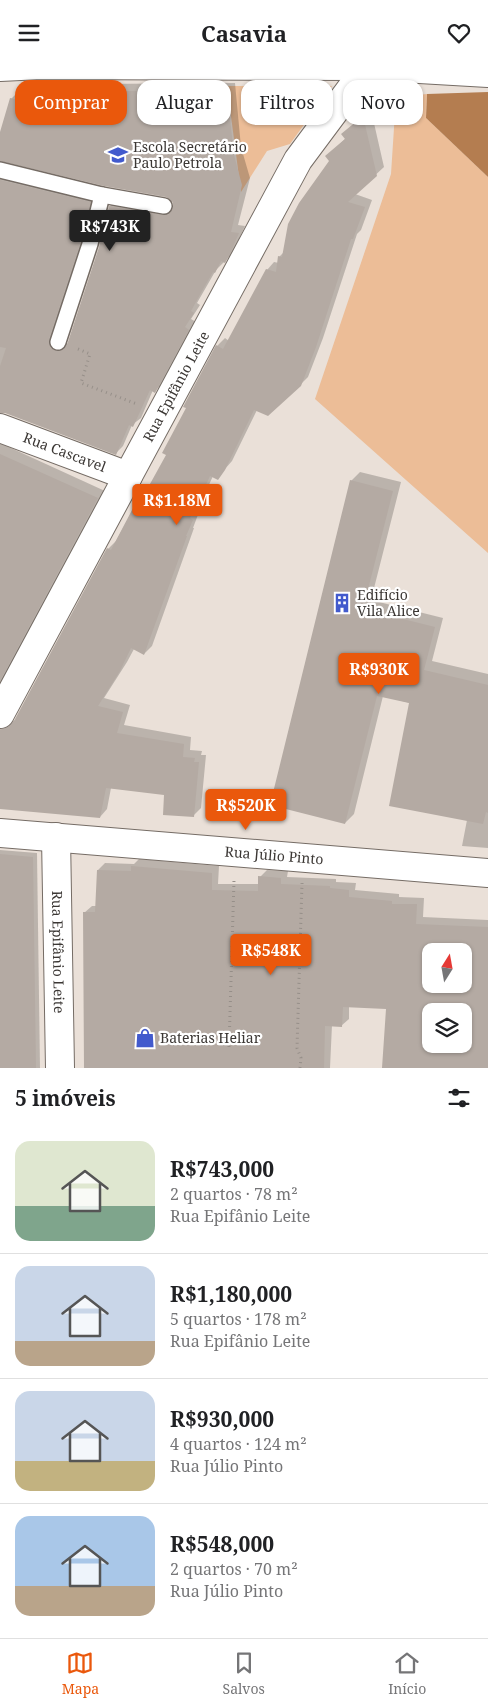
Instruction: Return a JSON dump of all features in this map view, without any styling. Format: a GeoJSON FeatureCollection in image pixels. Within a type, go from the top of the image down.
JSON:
{"type":"FeatureCollection","features":[{"type":"Feature","properties":{"kind":"street"},"geometry":{"type":"LineString","coordinates":[[0,67],[41,65],[368,66],[488,73]]}},
{"type":"Feature","properties":{"kind":"street","name":"Rua Epifânio Leite"},"geometry":{"type":"LineString","coordinates":[[0,714],[298,160],[368,66]]}},
{"type":"Feature","properties":{"kind":"street","name":"Rua Cascavel"},"geometry":{"type":"LineString","coordinates":[[0,428],[128,475]]}},
{"type":"Feature","properties":{"kind":"street","name":"Rua Júlio Pinto"},"geometry":{"type":"LineString","coordinates":[[0,833],[488,873]]}},
{"type":"Feature","properties":{"kind":"street","name":"Rua Epifânio Leite"},"geometry":{"type":"LineString","coordinates":[[56,837],[60,1068]]}},
{"type":"Feature","properties":{"kind":"lane"},"geometry":{"type":"LineString","coordinates":[[0,170],[102,195],[164,206]]}},
{"type":"Feature","properties":{"kind":"lane"},"geometry":{"type":"LineString","coordinates":[[58,342],[90,244],[102,195]]}},
{"type":"Feature","properties":{"kind":"path"},"geometry":{"type":"LineString","coordinates":[[58,342],[90,354],[81,383],[162,413]]}},
{"type":"Feature","properties":{"kind":"path"},"geometry":{"type":"LineString","coordinates":[[229,1047],[235,852]]}},
{"type":"Feature","properties":{"kind":"path"},"geometry":{"type":"LineString","coordinates":[[300,1068],[300,1058],[296,1048],[303,858]]}},
{"type":"Feature","properties":{"kind":"shaded area"},"geometry":{"type":"Polygon","coordinates":[[[231,86],[241,86],[241,125],[304,125],[290,144],[267,151],[241,192],[231,116],[231,86]]]}},
{"type":"Feature","properties":{"kind":"shaded area"},"geometry":{"type":"Polygon","coordinates":[[[488,92],[488,177],[426,118],[427,94],[488,92]]]}},
{"type":"Feature","properties":{"kind":"shaded area"},"geometry":{"type":"Polygon","coordinates":[[[423,94],[427,94],[426,118],[488,177],[488,553],[315,399],[391,174],[394,125],[423,125],[423,94]]]}},
{"type":"Feature","properties":{"kind":"building"},"geometry":{"type":"Polygon","coordinates":[[[127,91],[137,91],[137,125],[231,125],[234,155],[242,185],[231,232],[239,233],[225,263],[221,261],[202,291],[191,311],[194,313],[185,327],[189,330],[155,393],[150,390],[133,427],[129,425],[116,455],[5,413],[0,413],[0,366],[6,348],[0,347],[0,180],[91,202],[81,241],[49,339],[51,348],[56,351],[64,349],[67,345],[99,247],[109,206],[168,215],[173,208],[173,202],[166,197],[104,186],[0,161],[0,132],[10,98],[15,99],[15,125],[127,125],[127,91]]]}},
{"type":"Feature","properties":{"kind":"building"},"geometry":{"type":"Polygon","coordinates":[[[352,125],[365,125],[377,176],[348,202],[365,207],[353,239],[351,239],[316,347],[301,386],[268,416],[254,410],[225,470],[218,480],[210,476],[190,518],[193,520],[144,655],[131,648],[120,671],[98,706],[123,712],[117,733],[184,744],[183,757],[195,758],[194,762],[199,762],[194,817],[163,815],[164,795],[106,788],[100,818],[0,809],[0,730],[8,727],[14,721],[107,548],[111,550],[142,491],[145,493],[166,455],[162,453],[186,408],[183,407],[216,345],[223,349],[266,269],[276,272],[278,256],[282,257],[288,224],[299,203],[329,161],[325,156],[345,139],[341,134],[352,125]]]}},
{"type":"Feature","properties":{"kind":"building"},"geometry":{"type":"Polygon","coordinates":[[[0,454],[98,498],[0,681],[0,454]]]}},
{"type":"Feature","properties":{"kind":"building"},"geometry":{"type":"Polygon","coordinates":[[[350,480],[393,491],[363,609],[435,627],[424,670],[488,685],[488,813],[486,812],[483,824],[389,806],[409,703],[377,696],[345,824],[270,805],[350,480]]]}},
{"type":"Feature","properties":{"kind":"building"},"geometry":{"type":"Polygon","coordinates":[[[0,854],[33,857],[36,1068],[0,1068],[0,854]]]}},
{"type":"Feature","properties":{"kind":"building"},"geometry":{"type":"Polygon","coordinates":[[[131,866],[212,873],[212,890],[258,891],[258,876],[281,878],[281,884],[330,886],[330,888],[349,890],[349,897],[392,901],[392,904],[417,904],[416,924],[488,927],[488,1068],[382,1068],[386,1009],[343,1007],[342,1027],[325,1026],[324,1068],[84,1068],[83,912],[95,912],[97,870],[131,871],[131,866]]]}},
{"type":"Feature","properties":{"kind":"place","name":"Escola Secretário Paulo Petrola"},"geometry":{"type":"Point","coordinates":[118,155]}},
{"type":"Feature","properties":{"kind":"place","name":"Edifício Vila Alice"},"geometry":{"type":"Point","coordinates":[342,603]}},
{"type":"Feature","properties":{"kind":"place","name":"Baterias Heliar"},"geometry":{"type":"Point","coordinates":[145,1038]}}]}
